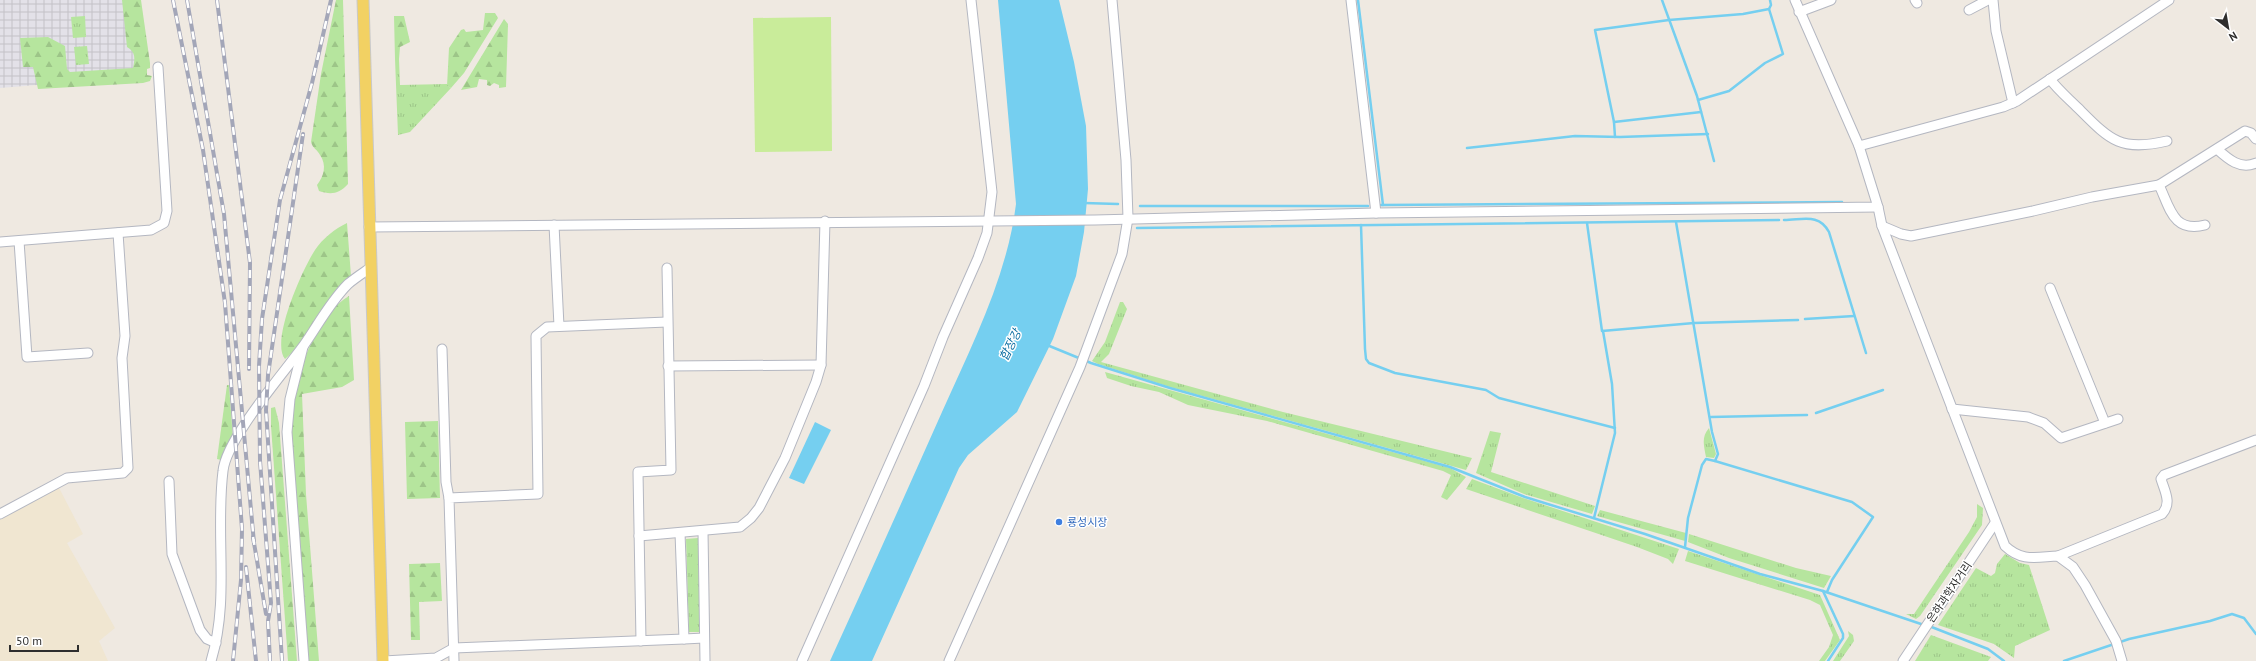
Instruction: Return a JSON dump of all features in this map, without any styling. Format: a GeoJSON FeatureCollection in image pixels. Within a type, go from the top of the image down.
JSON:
{"type":"FeatureCollection","features":[{"type":"Feature","properties":{"kind":"main road"},"geometry":{"type":"LineString","coordinates":[[363,0],[370,268],[384,661]]}},
{"type":"Feature","properties":{"kind":"street"},"geometry":{"type":"LineString","coordinates":[[802,661],[924,386],[951,319],[995,219],[971,0]]}},
{"type":"Feature","properties":{"kind":"street"},"geometry":{"type":"LineString","coordinates":[[949,661],[1080,367],[1120,261],[1128,218],[1120,80],[1112,0]]}},
{"type":"Feature","properties":{"kind":"street"},"geometry":{"type":"LineString","coordinates":[[1351,0],[1376,213]]}},
{"type":"Feature","properties":{"kind":"street"},"geometry":{"type":"LineString","coordinates":[[1795,0],[1859,146],[1878,207],[1882,226],[2005,546],[2015,555],[2023,558],[2058,556],[2162,514],[2167,508],[2168,503],[2161,479],[2164,475],[2256,440]]}},
{"type":"Feature","properties":{"kind":"street"},"geometry":{"type":"LineString","coordinates":[[1799,12],[1831,0]]}},
{"type":"Feature","properties":{"kind":"street"},"geometry":{"type":"LineString","coordinates":[[1969,10],[1988,0]]}},
{"type":"Feature","properties":{"kind":"street"},"geometry":{"type":"LineString","coordinates":[[1993,0],[1996,30],[2013,103]]}},
{"type":"Feature","properties":{"kind":"street"},"geometry":{"type":"LineString","coordinates":[[1859,146],[2004,108],[2169,0]]}},
{"type":"Feature","properties":{"kind":"street"},"geometry":{"type":"LineString","coordinates":[[0,242],[151,230],[164,223],[166,218],[158,67]]}},
{"type":"Feature","properties":{"kind":"street"},"geometry":{"type":"LineString","coordinates":[[2050,79],[2058,91],[2110,138],[2125,144],[2141,146],[2167,141]]}},
{"type":"Feature","properties":{"kind":"street"},"geometry":{"type":"LineString","coordinates":[[1882,226],[1901,234],[1911,236],[2033,211],[2092,197],[2159,185],[2245,131],[2251,133],[2256,139]]}},
{"type":"Feature","properties":{"kind":"street"},"geometry":{"type":"LineString","coordinates":[[2217,149],[2235,164],[2242,166],[2256,163]]}},
{"type":"Feature","properties":{"kind":"street"},"geometry":{"type":"LineString","coordinates":[[2159,185],[2172,215],[2178,222],[2188,225],[2205,225]]}},
{"type":"Feature","properties":{"kind":"street"},"geometry":{"type":"LineString","coordinates":[[369,228],[995,219],[1095,220],[1376,213],[1878,207]]}},
{"type":"Feature","properties":{"kind":"street"},"geometry":{"type":"LineString","coordinates":[[638,536],[740,527],[759,508],[785,458],[816,382],[820,365],[825,221]]}},
{"type":"Feature","properties":{"kind":"street"},"geometry":{"type":"LineString","coordinates":[[554,225],[559,326]]}},
{"type":"Feature","properties":{"kind":"street"},"geometry":{"type":"LineString","coordinates":[[0,514],[62,480],[123,473],[128,468],[122,358],[125,336],[118,233]]}},
{"type":"Feature","properties":{"kind":"street"},"geometry":{"type":"LineString","coordinates":[[19,241],[27,357],[88,353]]}},
{"type":"Feature","properties":{"kind":"street"},"geometry":{"type":"LineString","coordinates":[[211,661],[216,643],[221,605],[221,484],[224,462],[230,448],[304,345],[320,319],[348,284],[370,268]]}},
{"type":"Feature","properties":{"kind":"street"},"geometry":{"type":"LineString","coordinates":[[641,641],[638,472],[672,470],[668,366],[667,268]]}},
{"type":"Feature","properties":{"kind":"street"},"geometry":{"type":"LineString","coordinates":[[2050,288],[2105,423]]}},
{"type":"Feature","properties":{"kind":"street"},"geometry":{"type":"LineString","coordinates":[[448,498],[538,494],[536,336],[547,327],[667,322]]}},
{"type":"Feature","properties":{"kind":"street"},"geometry":{"type":"LineString","coordinates":[[304,345],[290,399],[286,432],[304,661]]}},
{"type":"Feature","properties":{"kind":"street"},"geometry":{"type":"LineString","coordinates":[[442,349],[454,661]]}},
{"type":"Feature","properties":{"kind":"street"},"geometry":{"type":"LineString","coordinates":[[668,366],[820,365]]}},
{"type":"Feature","properties":{"kind":"street"},"geometry":{"type":"LineString","coordinates":[[1952,409],[2028,417],[2044,423],[2061,438],[2118,419]]}},
{"type":"Feature","properties":{"kind":"street"},"geometry":{"type":"LineString","coordinates":[[169,481],[172,554],[200,630],[207,639],[216,643]]}},
{"type":"Feature","properties":{"kind":"street","name":"은하과학자거리"},"geometry":{"type":"LineString","coordinates":[[1906,660],[1929,621],[1995,523]]}},
{"type":"Feature","properties":{"kind":"street"},"geometry":{"type":"LineString","coordinates":[[703,531],[705,661]]}},
{"type":"Feature","properties":{"kind":"street"},"geometry":{"type":"LineString","coordinates":[[680,532],[684,639]]}},
{"type":"Feature","properties":{"kind":"street"},"geometry":{"type":"LineString","coordinates":[[2058,556],[2072,567],[2085,585],[2117,644],[2122,661]]}},
{"type":"Feature","properties":{"kind":"street"},"geometry":{"type":"LineString","coordinates":[[384,661],[436,658],[454,648],[704,638]]}},
{"type":"Feature","properties":{"kind":"shaded area"},"geometry":{"type":"Polygon","coordinates":[[[0,0],[136,0],[147,76],[0,88],[0,0]]]}},
{"type":"Feature","properties":{"kind":"shaded area"},"geometry":{"type":"Polygon","coordinates":[[[58,486],[83,534],[67,543],[115,628],[99,641],[108,661],[0,661],[0,519],[58,486]]]}},
{"type":"Feature","properties":{"kind":"green space"},"geometry":{"type":"Polygon","coordinates":[[[122,0],[141,0],[150,63],[150,68],[147,69],[147,75],[152,76],[150,81],[143,83],[38,89],[33,67],[23,67],[20,38],[48,37],[65,46],[67,69],[70,72],[133,68],[134,56],[132,51],[127,47],[122,0]]]}},
{"type":"Feature","properties":{"kind":"green space"},"geometry":{"type":"Polygon","coordinates":[[[336,0],[343,0],[348,184],[338,192],[327,193],[319,191],[317,185],[323,174],[324,167],[319,153],[311,142],[321,74],[336,0]]]}},
{"type":"Feature","properties":{"kind":"green space"},"geometry":{"type":"Polygon","coordinates":[[[485,13],[495,13],[498,18],[464,73],[451,88],[447,86],[449,48],[461,30],[464,29],[466,32],[483,30],[485,13]]]}},
{"type":"Feature","properties":{"kind":"green space"},"geometry":{"type":"Polygon","coordinates":[[[85,16],[86,37],[73,38],[71,17],[85,16]]]}},
{"type":"Feature","properties":{"kind":"green space"},"geometry":{"type":"Polygon","coordinates":[[[394,16],[404,16],[410,42],[400,47],[399,59],[395,59],[394,16]]]}},
{"type":"Feature","properties":{"kind":"green space"},"geometry":{"type":"Polygon","coordinates":[[[831,17],[832,151],[755,152],[753,18],[831,17]]]}},
{"type":"Feature","properties":{"kind":"green space"},"geometry":{"type":"Polygon","coordinates":[[[504,19],[508,24],[506,87],[499,88],[499,85],[494,83],[490,86],[487,85],[487,80],[479,79],[477,87],[461,90],[504,19]]]}},
{"type":"Feature","properties":{"kind":"green space"},"geometry":{"type":"Polygon","coordinates":[[[87,46],[89,64],[76,65],[74,47],[87,46]]]}},
{"type":"Feature","properties":{"kind":"green space"},"geometry":{"type":"Polygon","coordinates":[[[395,59],[399,59],[400,85],[447,84],[447,86],[451,88],[410,132],[398,135],[395,59]]]}},
{"type":"Feature","properties":{"kind":"green space"},"geometry":{"type":"Polygon","coordinates":[[[347,223],[351,276],[296,349],[285,359],[281,350],[285,321],[303,272],[321,242],[334,231],[347,223]]]}},
{"type":"Feature","properties":{"kind":"green space"},"geometry":{"type":"Polygon","coordinates":[[[349,296],[354,380],[342,387],[302,394],[306,494],[319,661],[307,661],[290,453],[290,413],[299,372],[312,342],[329,314],[338,304],[349,296]]]}},
{"type":"Feature","properties":{"kind":"green space"},"geometry":{"type":"Polygon","coordinates":[[[1120,302],[1123,302],[1127,309],[1109,354],[1101,362],[1283,412],[1472,458],[1466,470],[1170,387],[1098,364],[1092,361],[1105,342],[1120,302]]]}},
{"type":"Feature","properties":{"kind":"green space"},"geometry":{"type":"Polygon","coordinates":[[[1105,372],[1450,468],[1466,477],[1447,500],[1441,497],[1451,475],[1443,471],[1267,421],[1188,405],[1159,392],[1131,386],[1107,378],[1105,372]]]}},
{"type":"Feature","properties":{"kind":"green space"},"geometry":{"type":"Polygon","coordinates":[[[227,385],[229,385],[233,439],[221,460],[217,459],[227,385]]]}},
{"type":"Feature","properties":{"kind":"green space"},"geometry":{"type":"Polygon","coordinates":[[[275,407],[279,423],[297,661],[288,661],[271,426],[271,408],[275,407]]]}},
{"type":"Feature","properties":{"kind":"green space"},"geometry":{"type":"Polygon","coordinates":[[[438,421],[440,498],[407,499],[405,422],[438,421]]]}},
{"type":"Feature","properties":{"kind":"green space"},"geometry":{"type":"Polygon","coordinates":[[[1709,428],[1716,454],[1714,458],[1706,457],[1704,449],[1704,438],[1706,431],[1709,428]]]}},
{"type":"Feature","properties":{"kind":"green space"},"geometry":{"type":"Polygon","coordinates":[[[1490,431],[1501,433],[1491,472],[1595,506],[1592,514],[1524,494],[1476,473],[1490,431]]]}},
{"type":"Feature","properties":{"kind":"green space"},"geometry":{"type":"Polygon","coordinates":[[[1472,479],[1523,498],[1679,549],[1673,564],[1668,559],[1637,547],[1466,489],[1472,479]]]}},
{"type":"Feature","properties":{"kind":"green space"},"geometry":{"type":"Polygon","coordinates":[[[1977,504],[1983,508],[1982,525],[1920,616],[1916,619],[1906,614],[1914,614],[1969,532],[1977,517],[1977,504]]]}},
{"type":"Feature","properties":{"kind":"green space"},"geometry":{"type":"Polygon","coordinates":[[[1600,510],[1686,533],[1685,541],[1597,516],[1600,510]]]}},
{"type":"Feature","properties":{"kind":"green space"},"geometry":{"type":"Polygon","coordinates":[[[1689,534],[1796,568],[1831,576],[1824,588],[1729,558],[1688,542],[1689,534]]]}},
{"type":"Feature","properties":{"kind":"green space"},"geometry":{"type":"Polygon","coordinates":[[[698,538],[700,632],[689,632],[686,539],[698,538]]]}},
{"type":"Feature","properties":{"kind":"green space"},"geometry":{"type":"Polygon","coordinates":[[[1688,551],[1820,595],[1840,640],[1825,661],[1819,661],[1829,647],[1833,635],[1820,605],[1810,600],[1685,561],[1688,551]]]}},
{"type":"Feature","properties":{"kind":"green space"},"geometry":{"type":"Polygon","coordinates":[[[2005,554],[2020,563],[2029,565],[2050,630],[2015,646],[2014,658],[1994,644],[1938,625],[1976,568],[1991,576],[1995,573],[1997,564],[2005,554]]]}},
{"type":"Feature","properties":{"kind":"green space"},"geometry":{"type":"Polygon","coordinates":[[[440,563],[442,601],[419,602],[420,640],[411,640],[409,564],[440,563]]]}},
{"type":"Feature","properties":{"kind":"green space"},"geometry":{"type":"Polygon","coordinates":[[[1848,631],[1853,635],[1854,641],[1840,661],[1833,661],[1849,636],[1848,631]]]}},
{"type":"Feature","properties":{"kind":"green space"},"geometry":{"type":"Polygon","coordinates":[[[1931,635],[1991,657],[1988,661],[1915,661],[1931,635]]]}},
{"type":"Feature","properties":{"kind":"water","name":"합장강"},"geometry":{"type":"Polygon","coordinates":[[[998,0],[1059,0],[1074,62],[1086,126],[1088,189],[1084,232],[1076,276],[1053,339],[1017,412],[968,455],[959,468],[872,661],[830,661],[976,336],[997,284],[1005,258],[1016,204],[998,0]]]}},
{"type":"Feature","properties":{"kind":"water"},"geometry":{"type":"Polygon","coordinates":[[[815,422],[831,430],[804,484],[789,478],[815,422]]]}},
{"type":"Feature","properties":{"kind":"waterway"},"geometry":{"type":"LineString","coordinates":[[1358,0],[1383,205]]}},
{"type":"Feature","properties":{"kind":"waterway"},"geometry":{"type":"LineString","coordinates":[[1662,0],[1697,96],[1714,161]]}},
{"type":"Feature","properties":{"kind":"waterway"},"geometry":{"type":"LineString","coordinates":[[1615,137],[1614,122],[1595,30],[1669,20],[1743,14],[1769,9],[1771,5],[1770,0]]}},
{"type":"Feature","properties":{"kind":"waterway"},"geometry":{"type":"LineString","coordinates":[[1698,100],[1729,91],[1765,63],[1783,54],[1769,9]]}},
{"type":"Feature","properties":{"kind":"waterway"},"geometry":{"type":"LineString","coordinates":[[1614,122],[1701,112]]}},
{"type":"Feature","properties":{"kind":"waterway"},"geometry":{"type":"LineString","coordinates":[[1467,148],[1575,136],[1620,137],[1708,134]]}},
{"type":"Feature","properties":{"kind":"waterway"},"geometry":{"type":"LineString","coordinates":[[1381,205],[1842,202]]}},
{"type":"Feature","properties":{"kind":"waterway"},"geometry":{"type":"LineString","coordinates":[[1084,203],[1118,204]]}},
{"type":"Feature","properties":{"kind":"waterway"},"geometry":{"type":"LineString","coordinates":[[1140,206],[1368,206]]}},
{"type":"Feature","properties":{"kind":"waterway"},"geometry":{"type":"LineString","coordinates":[[1137,228],[1779,220]]}},
{"type":"Feature","properties":{"kind":"waterway"},"geometry":{"type":"LineString","coordinates":[[1784,220],[1815,220],[1825,226],[1829,232],[1866,353]]}},
{"type":"Feature","properties":{"kind":"waterway"},"geometry":{"type":"LineString","coordinates":[[1676,222],[1712,432],[1718,454],[1715,461],[1852,502],[1873,517],[1832,580],[1827,592]]}},
{"type":"Feature","properties":{"kind":"waterway"},"geometry":{"type":"LineString","coordinates":[[1587,223],[1602,331],[1694,323],[1798,320]]}},
{"type":"Feature","properties":{"kind":"waterway"},"geometry":{"type":"LineString","coordinates":[[1361,225],[1365,349],[1366,359],[1369,363],[1395,373],[1486,390],[1499,398],[1615,428]]}},
{"type":"Feature","properties":{"kind":"waterway"},"geometry":{"type":"LineString","coordinates":[[1805,319],[1854,316]]}},
{"type":"Feature","properties":{"kind":"waterway"},"geometry":{"type":"LineString","coordinates":[[1594,518],[1615,433],[1612,384],[1603,331]]}},
{"type":"Feature","properties":{"kind":"waterway"},"geometry":{"type":"LineString","coordinates":[[1047,345],[1091,363],[1170,388],[1450,467],[1525,497],[1645,534],[1760,574],[1823,591],[1924,625]]}},
{"type":"Feature","properties":{"kind":"waterway"},"geometry":{"type":"LineString","coordinates":[[1816,413],[1883,390]]}},
{"type":"Feature","properties":{"kind":"waterway"},"geometry":{"type":"LineString","coordinates":[[1711,417],[1807,415]]}},
{"type":"Feature","properties":{"kind":"waterway"},"geometry":{"type":"LineString","coordinates":[[1685,547],[1688,518],[1702,465],[1706,459],[1715,461]]}},
{"type":"Feature","properties":{"kind":"waterway"},"geometry":{"type":"LineString","coordinates":[[1823,591],[1843,634],[1843,638],[1828,661]]}},
{"type":"Feature","properties":{"kind":"waterway"},"geometry":{"type":"LineString","coordinates":[[2064,661],[2129,639],[2210,621],[2232,614],[2244,618],[2256,634]]}},
{"type":"Feature","properties":{"kind":"waterway"},"geometry":{"type":"LineString","coordinates":[[1929,626],[1988,649],[2004,661]]}},
{"type":"Feature","properties":{"kind":"railway"},"geometry":{"type":"LineString","coordinates":[[173,0],[203,150],[225,303],[242,529],[241,580],[233,661]]}},
{"type":"Feature","properties":{"kind":"railway"},"geometry":{"type":"LineString","coordinates":[[187,0],[224,214],[254,543]]}},
{"type":"Feature","properties":{"kind":"railway"},"geometry":{"type":"LineString","coordinates":[[217,0],[250,263],[249,369]]}},
{"type":"Feature","properties":{"kind":"railway"},"geometry":{"type":"LineString","coordinates":[[270,661],[268,621],[271,603],[260,461],[259,366],[262,319],[280,200],[312,83],[331,0]]}},
{"type":"Feature","properties":{"kind":"railway"},"geometry":{"type":"LineString","coordinates":[[282,661],[266,410],[268,375],[303,134]]}},
{"type":"Feature","properties":{"kind":"railway"},"geometry":{"type":"LineString","coordinates":[[253,537],[266,614]]}},
{"type":"Feature","properties":{"kind":"railway"},"geometry":{"type":"LineString","coordinates":[[246,567],[256,661]]}},
{"type":"Feature","properties":{"kind":"place","name":"룡성시장"},"geometry":{"type":"Point","coordinates":[1059,522]}}]}
